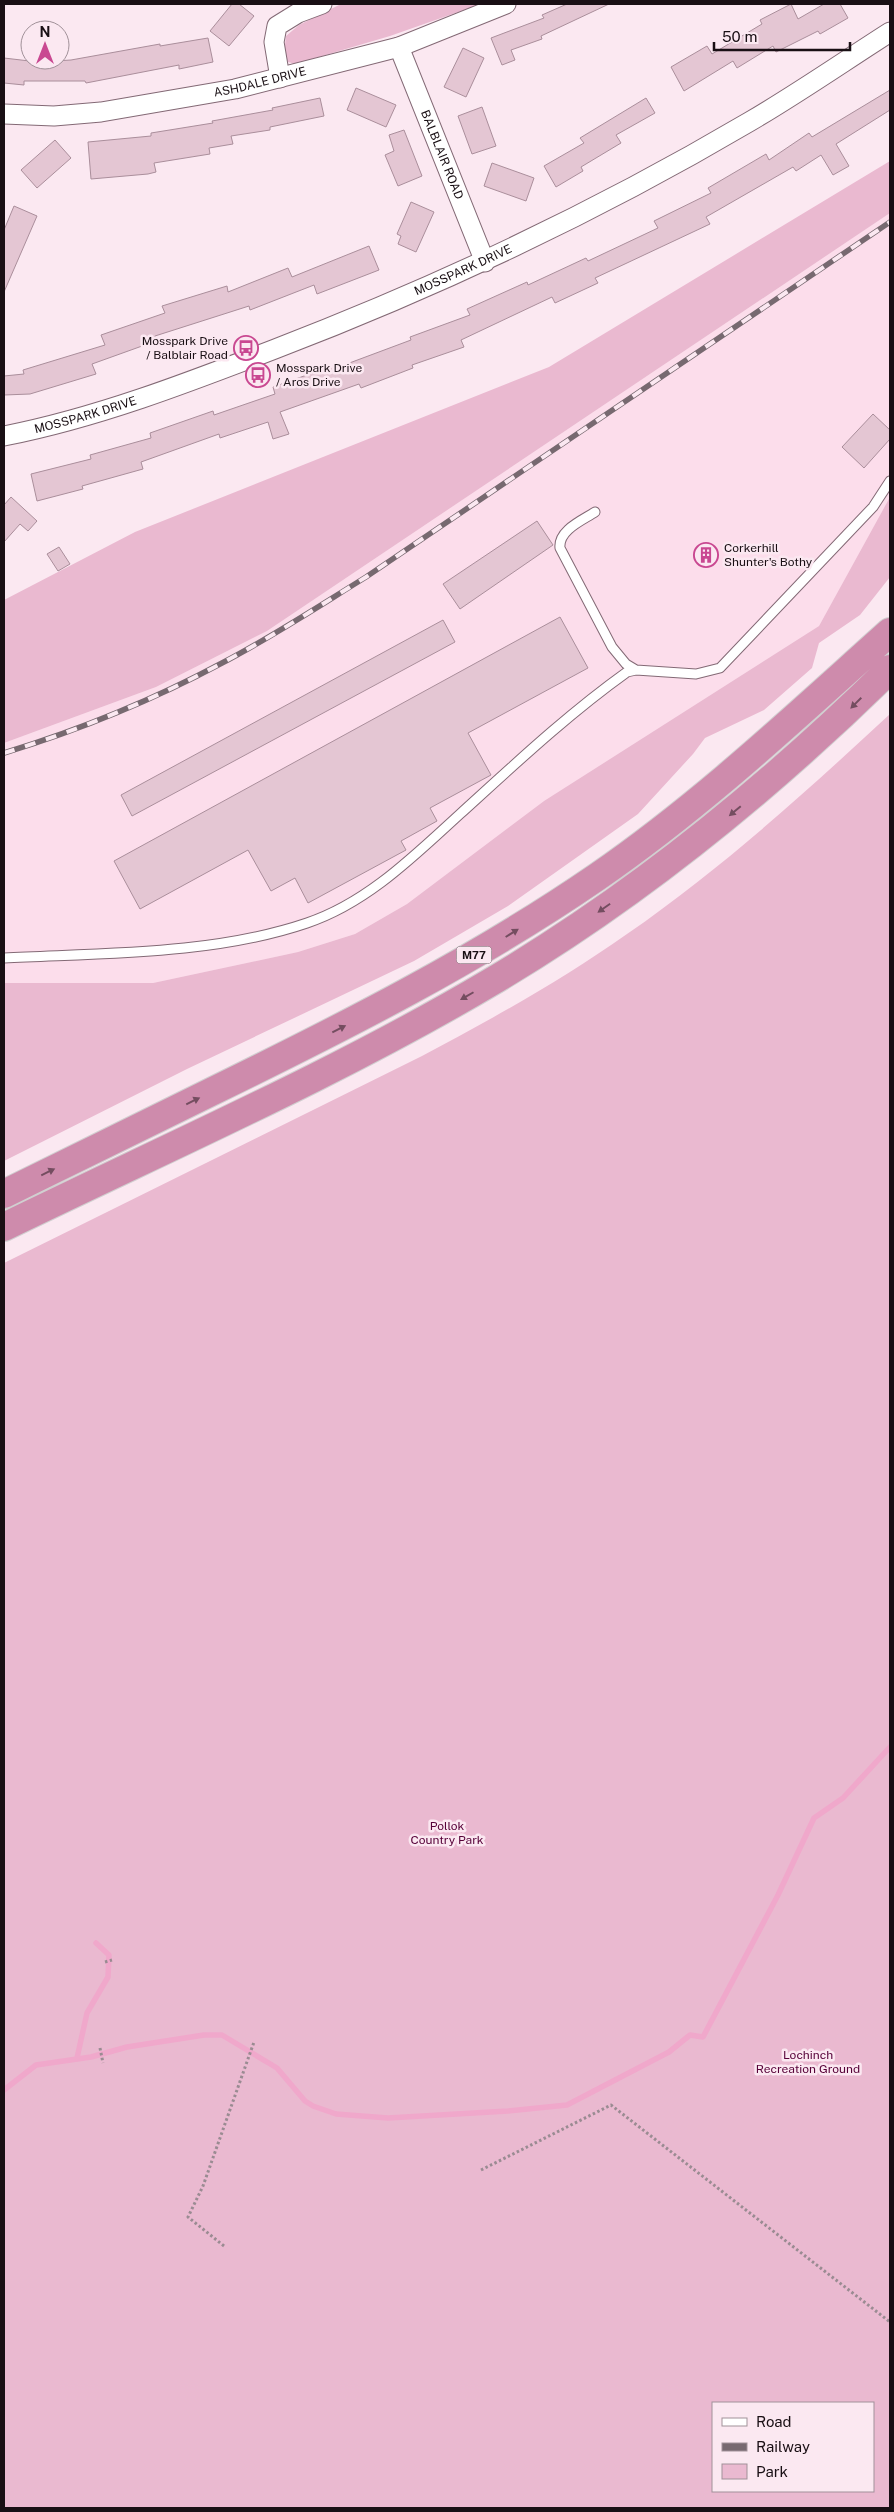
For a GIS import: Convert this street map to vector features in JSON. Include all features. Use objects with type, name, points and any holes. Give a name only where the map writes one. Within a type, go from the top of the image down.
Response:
[{"type":"highway","name":"M77","points":[[4,1194],[348,1025],[439,976],[518,929],[599,876],[690,808],[802,713],[890,632]]},
{"type":"highway","name":"M77","points":[[4,1227],[368,1050],[528,960],[648,879],[719,824],[787,766],[890,669]]},
{"type":"street","points":[[280,78],[274,42],[277,26],[298,13],[322,4]]},
{"type":"street","name":"ASHDALE DRIVE","points":[[4,114],[54,116],[101,112],[235,88],[399,47],[506,4]]},
{"type":"street","name":"MOSSPARK DRIVE","points":[[4,436],[50,427],[211,374],[348,321],[485,262],[637,186],[727,135],[890,32]]},
{"type":"street","name":"BALBLAIR ROAD","points":[[399,47],[485,262]]},
{"type":"lane","points":[[4,958],[170,950],[251,937],[319,918],[356,899],[394,873],[568,716],[627,672],[636,670],[696,674],[720,668],[873,508],[890,481]]},
{"type":"lane","points":[[595,512],[565,533],[560,539],[560,548],[612,648],[626,664],[636,670]]},
{"type":"path","points":[[105,1962],[112,1960]]},
{"type":"path","points":[[224,2246],[188,2217],[203,2186],[254,2042]]},
{"type":"path","points":[[100,2048],[103,2063]]},
{"type":"path","points":[[480,2170],[612,2104],[890,2322]]},
{"type":"shaded area","points":[[890,213],[890,497],[819,626],[544,801],[407,904],[355,934],[298,952],[153,983],[4,983],[4,743],[156,687],[267,631]]},
{"type":"green space","points":[[341,4],[481,4],[390,36],[295,64],[288,62],[284,54],[286,36],[299,25]]},
{"type":"green space","points":[[890,161],[890,213],[267,631],[156,687],[4,743],[4,600],[135,532],[549,367]]},
{"type":"green space","points":[[890,497],[890,577],[860,615],[819,643],[812,668],[764,710],[705,738],[693,754],[638,814],[508,906],[414,961],[187,1069],[4,1161],[4,983],[153,983],[298,952],[355,934],[407,904],[544,801],[819,626]]},
{"type":"green space","name":"Pollok Country Park","points":[[890,714],[890,2508],[4,2508],[4,1263],[422,1056],[552,983],[662,909],[795,801]]},
{"type":"building","points":[[232,4],[239,4],[254,16],[229,46],[210,31]]},
{"type":"building","points":[[567,4],[609,4],[541,36],[542,39],[511,50],[515,60],[502,65],[491,38],[544,18],[542,15]]},
{"type":"building","points":[[791,4],[798,19],[824,4],[840,4],[848,18],[820,34],[818,31],[776,52],[773,46],[737,68],[733,61],[684,91],[671,67],[707,46],[712,54],[762,24],[760,20]]},
{"type":"building","points":[[208,38],[213,62],[179,69],[179,65],[86,83],[85,81],[24,81],[24,85],[4,83],[4,58],[20,60],[20,70],[70,70],[70,60],[160,44],[160,46]]},
{"type":"building","points":[[463,48],[484,58],[466,97],[444,87]]},
{"type":"building","points":[[356,88],[396,105],[386,127],[347,110]]},
{"type":"building","points":[[890,90],[890,110],[836,144],[849,166],[833,175],[821,155],[796,171],[793,167],[706,217],[710,224],[595,278],[598,283],[555,303],[552,297],[461,340],[464,347],[412,365],[413,368],[361,388],[359,384],[280,412],[289,434],[273,439],[268,422],[220,438],[219,434],[141,462],[143,469],[82,486],[83,489],[37,501],[31,474],[91,459],[90,455],[151,438],[150,433],[213,411],[214,415],[275,394],[273,387],[335,365],[336,368],[411,340],[410,337],[470,315],[467,309],[527,282],[528,285],[586,258],[588,261],[658,228],[654,221],[711,193],[708,188],[766,154],[769,160],[809,133],[812,137]]},
{"type":"building","points":[[320,98],[324,116],[270,127],[270,130],[231,136],[233,144],[209,148],[210,154],[154,163],[156,172],[91,179],[88,142],[151,136],[151,133],[213,123],[212,121],[273,110],[272,108]]},
{"type":"building","points":[[646,98],[655,113],[616,135],[621,143],[581,167],[583,171],[556,187],[544,166],[584,143],[580,138]]},
{"type":"building","points":[[482,107],[496,146],[472,154],[458,116]]},
{"type":"building","points":[[404,130],[422,176],[398,186],[385,155],[394,151],[389,135]]},
{"type":"building","points":[[55,140],[71,158],[37,188],[21,170]]},
{"type":"building","points":[[492,163],[534,178],[526,201],[484,186]]},
{"type":"building","points":[[411,202],[434,212],[416,252],[398,244],[401,236],[397,234]]},
{"type":"building","points":[[14,206],[37,216],[4,292],[4,230]]},
{"type":"building","points":[[369,246],[379,270],[317,294],[314,285],[250,310],[249,306],[155,336],[156,341],[92,364],[96,374],[30,394],[4,395],[4,376],[24,374],[23,370],[105,345],[101,335],[165,313],[162,306],[227,286],[228,292],[288,268],[292,277]]},
{"type":"building","points":[[873,414],[890,430],[890,439],[864,468],[842,447]]},
{"type":"building","points":[[11,497],[37,521],[28,531],[20,524],[4,542],[4,505]]},
{"type":"building","points":[[537,521],[553,545],[460,609],[443,584]]},
{"type":"building","points":[[59,547],[70,564],[58,571],[47,554]]},
{"type":"building","points":[[560,617],[588,668],[468,733],[491,775],[430,808],[437,821],[401,841],[406,850],[308,903],[295,878],[271,891],[248,850],[140,909],[114,861]]},
{"type":"building","points":[[443,620],[455,642],[132,816],[121,795]]},
{"type":"waterway","points":[[4,2090],[36,2065],[91,2057],[127,2047],[204,2035],[222,2035],[277,2068],[305,2101],[313,2106],[336,2114],[388,2118],[508,2111],[567,2105],[669,2052],[690,2035],[703,2037],[778,1895],[814,1818],[843,1798],[890,1747]]},
{"type":"waterway","points":[[77,2058],[87,2013],[108,1977],[109,1955],[96,1943]]},
{"type":"railway","points":[[4,753],[88,724],[142,702],[196,677],[277,632],[366,577],[890,222]]},
{"type":"place","name":"Mosspark Drive / Balblair Road","points":[[246,348]]},
{"type":"place","name":"Mosspark Drive / Aros Drive","points":[[258,375]]},
{"type":"place","name":"Corkerhill Shunter's Bothy","points":[[706,555]]},
{"type":"park label","name":"Lochinch Recreation Ground","points":[[808,2062]]}]
